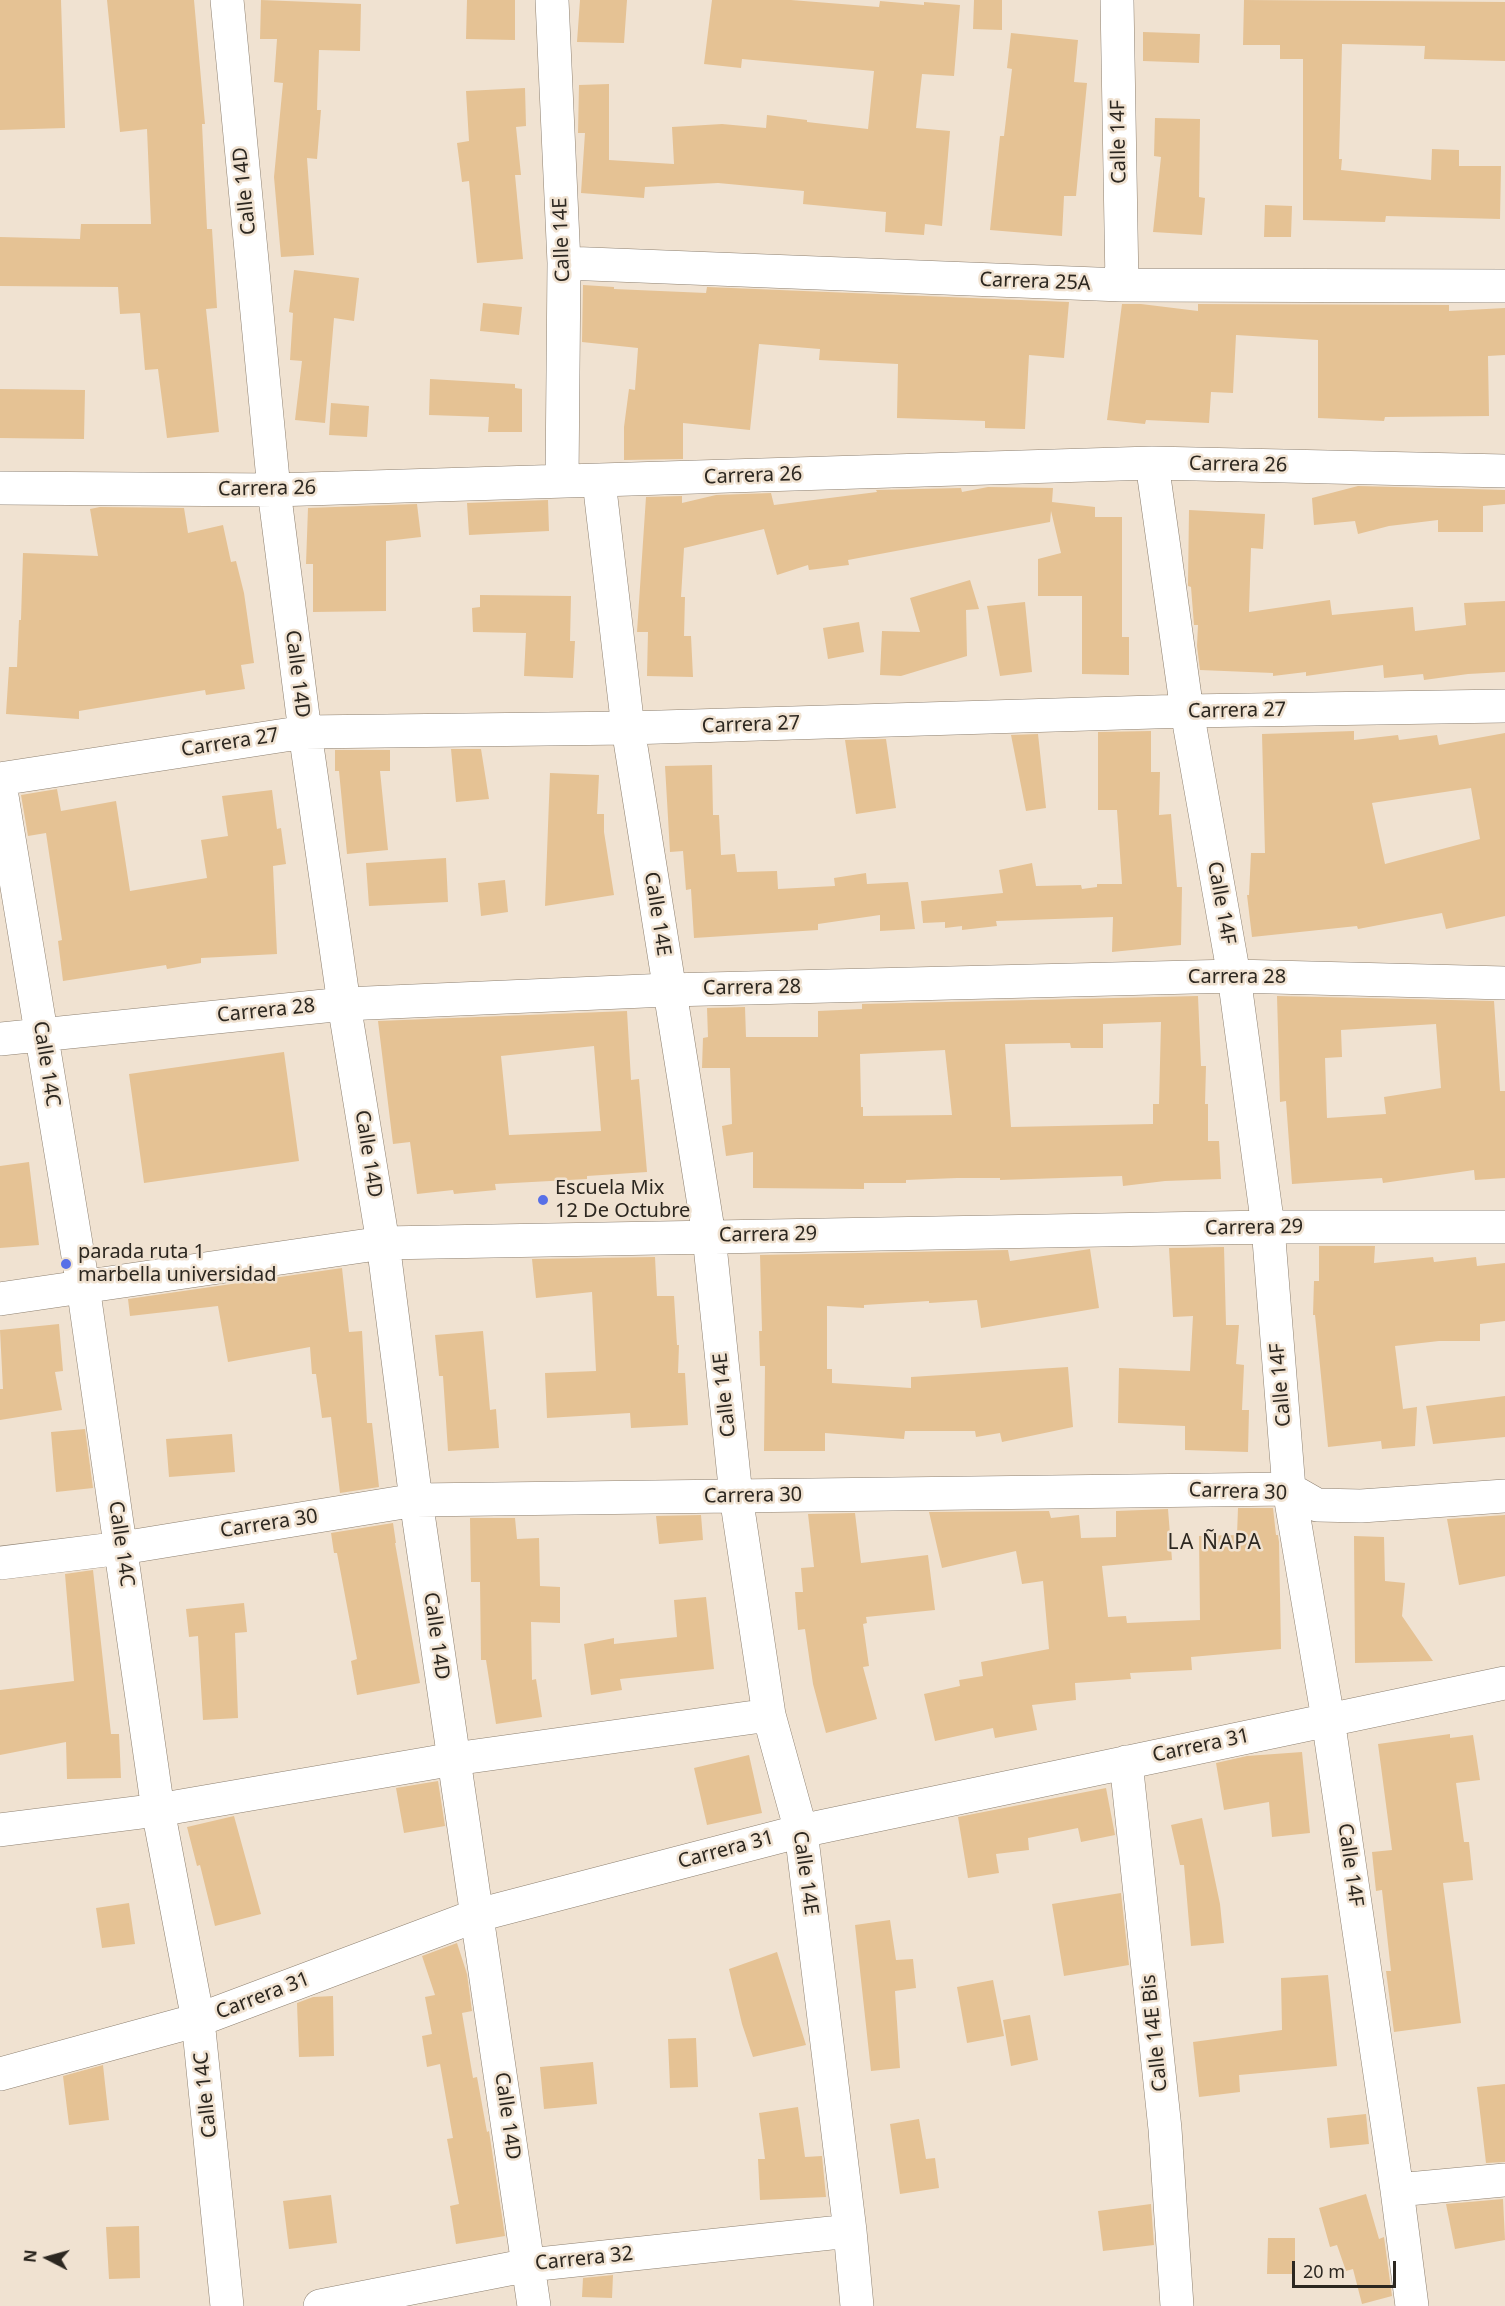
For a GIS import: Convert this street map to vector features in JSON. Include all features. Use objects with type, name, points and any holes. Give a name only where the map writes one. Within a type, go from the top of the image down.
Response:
[{"type":"street","name":"Calle 14D","points":[[227,0],[274,490],[305,732],[344,1004],[383,1243],[417,1500],[534,2306]]},
{"type":"street","name":"Calle 14E","points":[[552,0],[564,263],[562,481]]},
{"type":"street","name":"Calle 14F","points":[[1117,0],[1122,285]]},
{"type":"street","name":"Carrera 25A","points":[[564,263],[1122,285],[1505,286]]},
{"type":"street","name":"Carrera 26","points":[[0,488],[274,490],[1152,463],[1505,471]]},
{"type":"street","name":"Calle 14F","points":[[1152,463],[1187,711],[1234,976],[1268,1227],[1289,1489],[1328,1719],[1412,2306]]},
{"type":"street","name":"Calle 14E","points":[[599,481],[628,728],[709,1236],[736,1496],[769,1715],[801,1831],[850,2230],[857,2306]]},
{"type":"street","name":"Carrera 27","points":[[0,779],[305,732],[628,728],[1187,711],[1505,706]]},
{"type":"street","name":"Calle 14C","points":[[0,784],[83,1286],[158,1810],[198,2020],[227,2306]]},
{"type":"street","name":"Carrera 28","points":[[0,1039],[344,1004],[668,990],[1234,976],[1505,983]]},
{"type":"street","name":"Carrera 29","points":[[0,1299],[383,1243],[1268,1227],[1505,1227]]},
{"type":"street","name":"Carrera 30","points":[[0,1563],[122,1548],[417,1500],[1289,1489],[1317,1505],[1361,1506],[1505,1496]]},
{"type":"street","name":"Carrera 31","points":[[0,2074],[198,2020],[478,1915],[801,1831],[1505,1683]]},
{"type":"street","points":[[0,1830],[158,1810],[454,1759],[769,1715]]},
{"type":"street","name":"Calle 14E Bis","points":[[1126,1761],[1165,2129],[1177,2306]]},
{"type":"street","points":[[1397,2190],[1505,2180]]},
{"type":"street","name":"Carrera 32","points":[[320,2306],[529,2265],[850,2230]]},
{"type":"building","points":[[0,0],[61,0],[65,128],[0,130]]},
{"type":"building","points":[[107,0],[194,0],[205,124],[202,124],[207,229],[212,229],[217,308],[206,309],[219,432],[167,438],[158,369],[145,370],[140,313],[120,314],[118,287],[0,286],[0,237],[80,239],[81,224],[151,224],[147,129],[120,132]]},
{"type":"building","points":[[261,0],[361,4],[360,51],[319,50],[317,110],[321,110],[317,159],[307,158],[314,255],[281,257],[274,177],[283,83],[274,82],[277,39],[260,39]]},
{"type":"building","points":[[467,0],[515,0],[515,40],[466,39]]},
{"type":"building","points":[[580,0],[627,0],[624,43],[577,42]]},
{"type":"building","points":[[712,0],[791,0],[879,7],[880,1],[960,5],[954,76],[922,74],[916,128],[950,131],[942,226],[925,224],[924,235],[885,232],[886,212],[803,204],[804,191],[718,183],[645,187],[644,198],[581,193],[585,133],[578,133],[579,85],[609,84],[609,160],[674,164],[672,127],[722,124],[766,128],[767,115],[868,129],[874,71],[742,59],[741,68],[704,64]]},
{"type":"building","points":[[974,0],[1002,0],[1002,30],[973,29]]},
{"type":"building","points":[[1244,0],[1505,2],[1505,61],[1424,59],[1425,46],[1342,44],[1339,159],[1342,159],[1341,170],[1431,180],[1432,149],[1459,150],[1459,166],[1501,166],[1500,219],[1386,216],[1385,222],[1303,220],[1303,59],[1280,59],[1280,45],[1243,45]]},
{"type":"building","points":[[1143,32],[1200,34],[1199,63],[1143,61]]},
{"type":"building","points":[[1011,33],[1078,40],[1074,82],[1087,83],[1076,196],[1064,196],[1062,236],[990,230],[1000,136],[1004,136],[1012,69],[1007,68]]},
{"type":"building","points":[[525,88],[526,126],[516,127],[521,175],[515,175],[523,259],[477,263],[469,181],[462,182],[457,143],[469,141],[466,91]]},
{"type":"building","points":[[1155,118],[1200,119],[1199,197],[1205,198],[1202,235],[1153,232],[1161,157],[1154,156]]},
{"type":"building","points":[[1265,205],[1292,206],[1291,237],[1264,237]]},
{"type":"building","points":[[294,270],[359,278],[354,321],[334,318],[325,423],[295,420],[302,361],[290,360],[293,313],[289,312]]},
{"type":"building","points":[[583,285],[614,287],[614,289],[706,293],[707,287],[1069,302],[1064,358],[1029,355],[1025,429],[985,428],[985,421],[897,418],[898,364],[819,360],[820,349],[759,344],[750,430],[683,423],[683,459],[624,460],[624,427],[629,389],[635,390],[638,348],[582,342]]},
{"type":"building","points":[[483,303],[522,307],[519,335],[480,331]]},
{"type":"building","points":[[1122,304],[1198,311],[1198,304],[1449,305],[1449,311],[1505,308],[1505,355],[1488,356],[1489,416],[1385,417],[1384,421],[1318,418],[1318,340],[1236,335],[1233,393],[1211,392],[1209,423],[1146,420],[1145,424],[1107,420]]},
{"type":"building","points":[[430,379],[515,384],[515,388],[522,389],[522,432],[488,432],[489,417],[429,415]]},
{"type":"building","points":[[0,389],[85,390],[84,439],[0,438]]},
{"type":"building","points":[[331,403],[369,406],[367,437],[329,435]]},
{"type":"building","points":[[1358,486],[1505,490],[1505,504],[1483,506],[1483,532],[1438,532],[1438,520],[1389,526],[1358,534],[1355,521],[1314,525],[1312,498]]},
{"type":"building","points":[[988,487],[1053,488],[1052,502],[1095,507],[1095,517],[1122,517],[1122,637],[1129,637],[1129,675],[1082,674],[1082,596],[1038,596],[1038,559],[1061,553],[1051,511],[1050,522],[848,560],[849,565],[809,570],[808,565],[777,575],[764,529],[684,548],[681,597],[685,597],[684,636],[691,636],[693,677],[647,676],[648,632],[637,632],[646,497],[682,496],[682,503],[716,495],[771,493],[774,505],[877,492],[876,490],[961,488],[962,492]]},
{"type":"building","points":[[548,500],[549,531],[469,535],[467,503]]},
{"type":"building","points":[[417,504],[421,537],[386,541],[386,611],[313,612],[313,564],[306,564],[308,508]]},
{"type":"building","points":[[100,507],[184,508],[188,533],[223,525],[231,562],[236,561],[244,593],[254,663],[241,665],[245,689],[206,695],[205,690],[79,711],[79,719],[6,714],[9,667],[17,667],[23,553],[98,556],[90,509]]},
{"type":"building","points":[[1189,510],[1265,514],[1263,549],[1251,548],[1249,612],[1330,600],[1332,615],[1413,607],[1415,631],[1466,625],[1464,603],[1505,601],[1505,672],[1424,680],[1423,674],[1384,678],[1383,665],[1306,676],[1306,672],[1273,676],[1273,673],[1200,670],[1197,646],[1198,625],[1194,625],[1191,587],[1188,586]]},
{"type":"building","points":[[970,580],[979,609],[966,610],[967,656],[901,676],[880,675],[882,631],[920,632],[910,598]]},
{"type":"building","points":[[480,595],[571,596],[570,641],[575,641],[573,678],[524,676],[526,633],[473,632],[472,608],[480,607]]},
{"type":"building","points":[[1025,602],[1032,672],[1000,676],[987,606]]},
{"type":"building","points":[[859,622],[864,652],[828,659],[823,628]]},
{"type":"building","points":[[1151,731],[1151,772],[1160,772],[1159,815],[1171,814],[1177,887],[1182,887],[1181,945],[1112,952],[1113,917],[996,921],[997,926],[962,930],[962,926],[945,928],[945,922],[923,923],[921,901],[1003,893],[999,870],[1032,863],[1036,886],[1081,885],[1082,889],[1097,887],[1097,884],[1122,884],[1117,810],[1098,810],[1098,732]]},
{"type":"building","points":[[1354,731],[1354,740],[1398,735],[1399,740],[1437,735],[1439,745],[1505,733],[1505,916],[1446,929],[1442,913],[1358,929],[1357,926],[1252,937],[1247,895],[1249,895],[1251,853],[1265,853],[1262,734]],"holes":[[[1471,788],[1480,839],[1385,864],[1372,803]]]},
{"type":"building","points":[[1038,734],[1046,808],[1026,811],[1011,735]]},
{"type":"building","points":[[886,739],[896,808],[856,814],[845,740]]},
{"type":"building","points":[[451,749],[481,749],[489,799],[456,802]]},
{"type":"building","points":[[335,750],[390,750],[390,771],[380,771],[388,850],[347,854],[339,771],[335,771]]},
{"type":"building","points":[[712,765],[713,815],[719,815],[721,855],[735,854],[737,872],[777,871],[778,889],[835,886],[834,878],[866,873],[867,884],[908,882],[915,929],[880,931],[880,915],[818,924],[818,930],[694,938],[691,889],[686,890],[683,851],[670,852],[665,766]]},
{"type":"building","points":[[550,773],[599,775],[597,814],[604,814],[604,832],[614,895],[545,906]]},
{"type":"building","points":[[57,789],[61,811],[116,801],[130,891],[207,878],[201,840],[228,836],[222,796],[272,790],[277,829],[281,828],[286,864],[273,866],[277,954],[201,958],[201,963],[167,969],[166,965],[63,981],[58,941],[62,940],[46,833],[28,836],[21,795]]},
{"type":"building","points":[[446,858],[448,902],[369,906],[366,863]]},
{"type":"building","points":[[505,880],[508,912],[481,916],[478,883]]},
{"type":"building","points":[[1198,996],[1201,1066],[1206,1066],[1205,1104],[1208,1104],[1208,1141],[1219,1141],[1221,1179],[1165,1181],[1123,1186],[1122,1176],[1000,1180],[1000,1178],[957,1178],[906,1180],[906,1183],[864,1183],[864,1189],[753,1188],[753,1152],[726,1156],[722,1126],[732,1124],[730,1068],[702,1068],[703,1038],[708,1037],[707,1008],[745,1007],[746,1037],[818,1037],[818,1011],[862,1009],[862,1004]],"holes":[[[1161,1022],[1159,1104],[1153,1104],[1153,1124],[1011,1127],[1005,1044],[1070,1043],[1071,1048],[1103,1048],[1103,1024]],[[945,1050],[952,1115],[863,1116],[860,1054]]]},
{"type":"building","points":[[1277,996],[1494,1001],[1500,1091],[1505,1091],[1505,1178],[1475,1180],[1474,1170],[1383,1183],[1382,1178],[1292,1184],[1286,1101],[1280,1102]],"holes":[[[1436,1024],[1441,1088],[1384,1097],[1386,1114],[1327,1118],[1325,1058],[1342,1057],[1341,1030]]]},
{"type":"building","points":[[627,1011],[631,1080],[639,1079],[647,1172],[587,1176],[587,1179],[495,1184],[496,1190],[454,1194],[453,1190],[417,1194],[410,1142],[393,1144],[378,1021]],"holes":[[[594,1046],[601,1131],[509,1135],[501,1056]]]},
{"type":"building","points":[[284,1052],[299,1161],[144,1183],[129,1074]]},
{"type":"building","points":[[29,1162],[39,1245],[0,1248],[0,1166]]},
{"type":"building","points":[[1319,1246],[1375,1246],[1374,1263],[1433,1257],[1434,1262],[1476,1257],[1477,1266],[1505,1263],[1505,1321],[1480,1324],[1480,1341],[1439,1341],[1395,1346],[1403,1409],[1417,1407],[1415,1446],[1382,1449],[1381,1441],[1328,1447],[1315,1315],[1313,1315],[1314,1281],[1319,1281]]},
{"type":"building","points":[[1224,1247],[1226,1325],[1239,1325],[1236,1364],[1244,1365],[1242,1410],[1249,1410],[1248,1452],[1185,1450],[1185,1426],[1118,1423],[1119,1368],[1190,1371],[1193,1316],[1173,1317],[1169,1248]]},
{"type":"building","points":[[1090,1249],[1099,1308],[981,1328],[977,1300],[864,1305],[864,1308],[827,1306],[827,1369],[832,1369],[832,1383],[911,1388],[911,1377],[1068,1367],[1073,1427],[1002,1442],[1000,1433],[976,1437],[975,1431],[905,1431],[904,1439],[825,1433],[825,1451],[764,1451],[765,1366],[760,1366],[759,1331],[762,1331],[760,1255],[1008,1250],[1010,1261]]},
{"type":"building","points":[[655,1257],[657,1296],[674,1296],[677,1345],[679,1345],[678,1373],[685,1373],[688,1425],[631,1428],[630,1413],[547,1418],[545,1373],[596,1371],[592,1292],[536,1298],[532,1259]]},
{"type":"building","points":[[342,1268],[349,1332],[362,1331],[367,1423],[372,1423],[379,1487],[340,1493],[331,1417],[322,1418],[316,1374],[312,1374],[310,1347],[228,1362],[218,1306],[130,1316],[128,1299]]},
{"type":"building","points":[[59,1324],[63,1371],[55,1372],[62,1410],[0,1420],[0,1389],[3,1389],[0,1330]]},
{"type":"building","points":[[483,1331],[490,1410],[496,1409],[499,1448],[448,1451],[443,1376],[439,1376],[435,1335]]},
{"type":"building","points":[[1505,1396],[1505,1437],[1433,1444],[1426,1406]]},
{"type":"building","points":[[85,1429],[93,1488],[56,1492],[51,1432]]},
{"type":"building","points":[[232,1434],[235,1472],[169,1477],[166,1439]]},
{"type":"building","points":[[1238,1508],[1273,1508],[1279,1542],[1281,1649],[1191,1657],[1192,1670],[1130,1673],[1131,1679],[1075,1683],[1076,1700],[1032,1705],[1037,1730],[995,1738],[993,1728],[935,1741],[924,1694],[960,1686],[959,1680],[983,1676],[981,1662],[1049,1649],[1043,1581],[1022,1584],[1016,1551],[942,1568],[929,1512],[1049,1511],[1051,1518],[1079,1515],[1081,1538],[1116,1537],[1116,1511],[1168,1509],[1172,1560],[1102,1566],[1108,1617],[1126,1616],[1127,1623],[1200,1620],[1199,1536],[1237,1535]]},
{"type":"building","points":[[855,1513],[861,1563],[928,1555],[935,1610],[866,1617],[867,1623],[863,1624],[869,1666],[863,1667],[877,1719],[826,1733],[813,1684],[805,1629],[798,1630],[795,1592],[803,1592],[801,1568],[814,1567],[808,1514]]},
{"type":"building","points":[[701,1515],[703,1540],[659,1544],[656,1516]]},
{"type":"building","points":[[1505,1515],[1505,1576],[1459,1585],[1447,1519]]},
{"type":"building","points":[[470,1518],[515,1518],[517,1539],[539,1538],[540,1586],[560,1587],[560,1623],[531,1622],[532,1680],[536,1679],[542,1717],[496,1724],[486,1660],[481,1660],[480,1582],[471,1582]]},
{"type":"building","points":[[393,1523],[420,1683],[357,1695],[351,1661],[357,1659],[337,1553],[334,1553],[331,1533]]},
{"type":"building","points":[[1354,1536],[1384,1537],[1385,1581],[1405,1583],[1402,1616],[1433,1661],[1355,1663]]},
{"type":"building","points":[[93,1570],[111,1734],[119,1734],[121,1778],[67,1779],[66,1742],[0,1755],[0,1690],[74,1681],[65,1574]]},
{"type":"building","points":[[706,1597],[714,1669],[620,1679],[622,1690],[591,1695],[584,1644],[614,1638],[614,1644],[677,1637],[674,1600]]},
{"type":"building","points":[[244,1603],[247,1632],[235,1633],[238,1718],[203,1720],[198,1636],[189,1637],[186,1609]]},
{"type":"building","points":[[1450,1734],[1450,1738],[1473,1735],[1480,1780],[1456,1783],[1464,1842],[1469,1842],[1473,1880],[1443,1883],[1461,2023],[1394,2032],[1386,1971],[1391,1971],[1382,1890],[1376,1891],[1372,1852],[1392,1850],[1378,1744]]},
{"type":"building","points":[[1302,1752],[1310,1833],[1272,1837],[1269,1802],[1224,1810],[1216,1763],[1247,1756]]},
{"type":"building","points":[[749,1755],[762,1813],[707,1825],[694,1768]]},
{"type":"building","points":[[438,1781],[445,1826],[404,1833],[396,1788]]},
{"type":"building","points":[[1106,1788],[1115,1835],[1081,1842],[1078,1828],[1028,1838],[1029,1850],[996,1854],[999,1873],[968,1878],[958,1817]]},
{"type":"building","points":[[234,1816],[261,1914],[215,1926],[200,1865],[197,1866],[187,1827]]},
{"type":"building","points":[[1202,1818],[1220,1904],[1224,1943],[1191,1946],[1184,1865],[1180,1865],[1171,1825]]},
{"type":"building","points":[[1121,1893],[1129,1965],[1064,1976],[1052,1904]]},
{"type":"building","points":[[129,1903],[135,1944],[102,1948],[96,1908]]},
{"type":"building","points":[[890,1920],[896,1960],[913,1959],[916,1988],[895,1991],[900,2068],[871,2071],[855,1925]]},
{"type":"building","points":[[457,1943],[467,1974],[472,2011],[462,2013],[473,2078],[477,2077],[487,2132],[489,2131],[505,2236],[456,2244],[450,2206],[459,2204],[447,2139],[453,2138],[440,2064],[427,2067],[422,2036],[432,2034],[425,1997],[435,1995],[422,1956]]},
{"type":"building","points":[[777,1952],[806,2045],[753,2057],[742,2024],[729,1969]]},
{"type":"building","points":[[1328,1975],[1337,2066],[1239,2075],[1240,2092],[1199,2097],[1193,2042],[1282,2030],[1281,1978]]},
{"type":"building","points":[[993,1980],[1004,2036],[967,2043],[957,1987]]},
{"type":"building","points":[[333,1996],[334,2056],[299,2057],[297,2003],[313,1997]]},
{"type":"building","points":[[1030,2015],[1038,2060],[1011,2066],[1003,2020]]},
{"type":"building","points":[[696,2038],[698,2087],[670,2088],[668,2039]]},
{"type":"building","points":[[593,2062],[597,2104],[544,2109],[540,2067]]},
{"type":"building","points":[[103,2065],[109,2120],[69,2125],[63,2076]]},
{"type":"building","points":[[1505,2084],[1505,2162],[1486,2163],[1477,2087]]},
{"type":"building","points":[[798,2107],[805,2157],[822,2156],[826,2197],[760,2200],[758,2159],[765,2159],[759,2113]]},
{"type":"building","points":[[1366,2114],[1369,2144],[1330,2148],[1327,2118]]},
{"type":"building","points":[[919,2119],[926,2159],[935,2158],[939,2188],[900,2194],[890,2124]]},
{"type":"building","points":[[1366,2194],[1379,2239],[1384,2237],[1392,2296],[1362,2304],[1353,2269],[1346,2271],[1337,2245],[1330,2247],[1319,2208]]},
{"type":"building","points":[[331,2195],[337,2243],[289,2249],[283,2201]]},
{"type":"building","points":[[1503,2199],[1505,2240],[1455,2249],[1446,2204]]},
{"type":"building","points":[[1151,2204],[1154,2245],[1103,2251],[1098,2211]]},
{"type":"building","points":[[139,2226],[140,2278],[109,2279],[106,2227]]},
{"type":"building","points":[[1268,2238],[1295,2238],[1295,2274],[1267,2274]]},
{"type":"building","points":[[613,2275],[612,2298],[582,2297],[583,2278]]},
{"type":"place","name":"Escuela Mix 12 De Octubre","points":[[543,1200]]},
{"type":"place","name":"parada ruta 1 marbella universidad","points":[[66,1264]]},
{"type":"district","name":"LA ÑAPA","points":[[1215,1543]]}]
